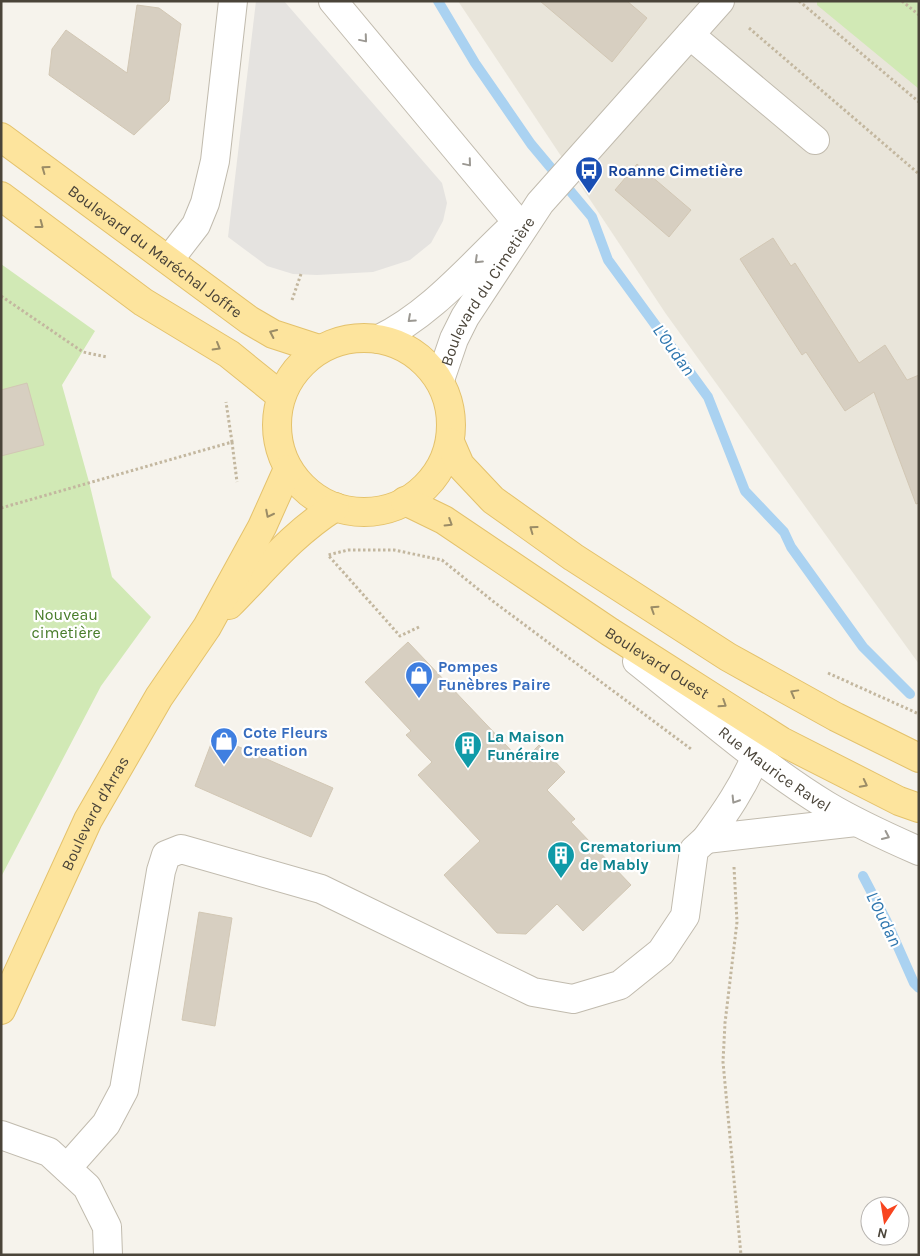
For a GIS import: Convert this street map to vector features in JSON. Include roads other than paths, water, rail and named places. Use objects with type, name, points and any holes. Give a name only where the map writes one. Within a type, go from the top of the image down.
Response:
[{"type":"main road","name":"Boulevard du Maréchal Joffre","points":[[1,137],[249,320],[273,334],[319,350]]},
{"type":"main road","points":[[1,196],[143,302],[229,354],[281,396]]},
{"type":"main road","points":[[355,338],[379,339],[404,347],[423,360],[440,380],[452,408],[450,442],[442,464],[431,480],[405,501],[390,508],[370,512],[356,512],[335,507],[313,495],[288,469],[279,446],[276,425],[281,396],[288,381],[304,361],[319,350],[332,343],[355,338]]},
{"type":"main road","points":[[450,442],[460,465],[493,500],[573,557],[728,657],[836,717],[919,758]]},
{"type":"main road","name":"Boulevard d'Arras","points":[[1,1010],[88,820],[158,697],[207,627],[262,527],[288,469]]},
{"type":"main road","name":"Boulevard Ouest","points":[[405,501],[444,520],[781,741],[899,801],[919,808]]},
{"type":"main road","name":"Boulevard d'Arras","points":[[207,627],[250,584],[285,545],[307,526],[335,507]]},
{"type":"street","points":[[169,260],[196,225],[205,203],[214,161],[233,1]]},
{"type":"street","points":[[333,1],[517,222]]},
{"type":"street","name":"Boulevard du Cimetière","points":[[440,380],[454,339],[465,317],[540,203],[720,1]]},
{"type":"street","points":[[690,35],[815,140]]},
{"type":"street","name":"Boulevard du Cimetière","points":[[379,339],[401,328],[440,295],[517,222],[540,203]]},
{"type":"street","name":"Rue Maurice Ravel","points":[[550,591],[756,756],[824,804],[856,822],[919,851]]},
{"type":"street","points":[[718,838],[731,806],[744,785],[756,756]]},
{"type":"street","points":[[66,1168],[106,1124],[124,1090],[161,871],[166,855],[180,849],[321,889],[533,992],[573,999],[620,985],[661,952],[684,916],[694,850],[718,838],[856,822]]},
{"type":"street","points":[[1,1135],[49,1152],[87,1188],[108,1227],[108,1255]]},
{"type":"waterway","name":"L'Oudan","points":[[438,1],[475,63],[531,144],[592,217],[608,260],[708,397],[745,491],[784,532],[791,547],[863,647],[910,694]]},
{"type":"waterway","name":"L'Oudan","points":[[863,876],[886,920],[914,983],[919,988]]},
{"type":"place","name":"Roanne Cimetière","points":[[589,194]]},
{"type":"place","name":"Pompes Funèbres Paire","points":[[419,699]]},
{"type":"place","name":"Cote Fleurs Creation","points":[[224,765]]},
{"type":"place","name":"La Maison Funéraire","points":[[468,769]]},
{"type":"place","name":"Crematorium de Mably","points":[[561,879]]},
{"type":"park label","name":"Nouveau cimetière","points":[[66,623]]}]
